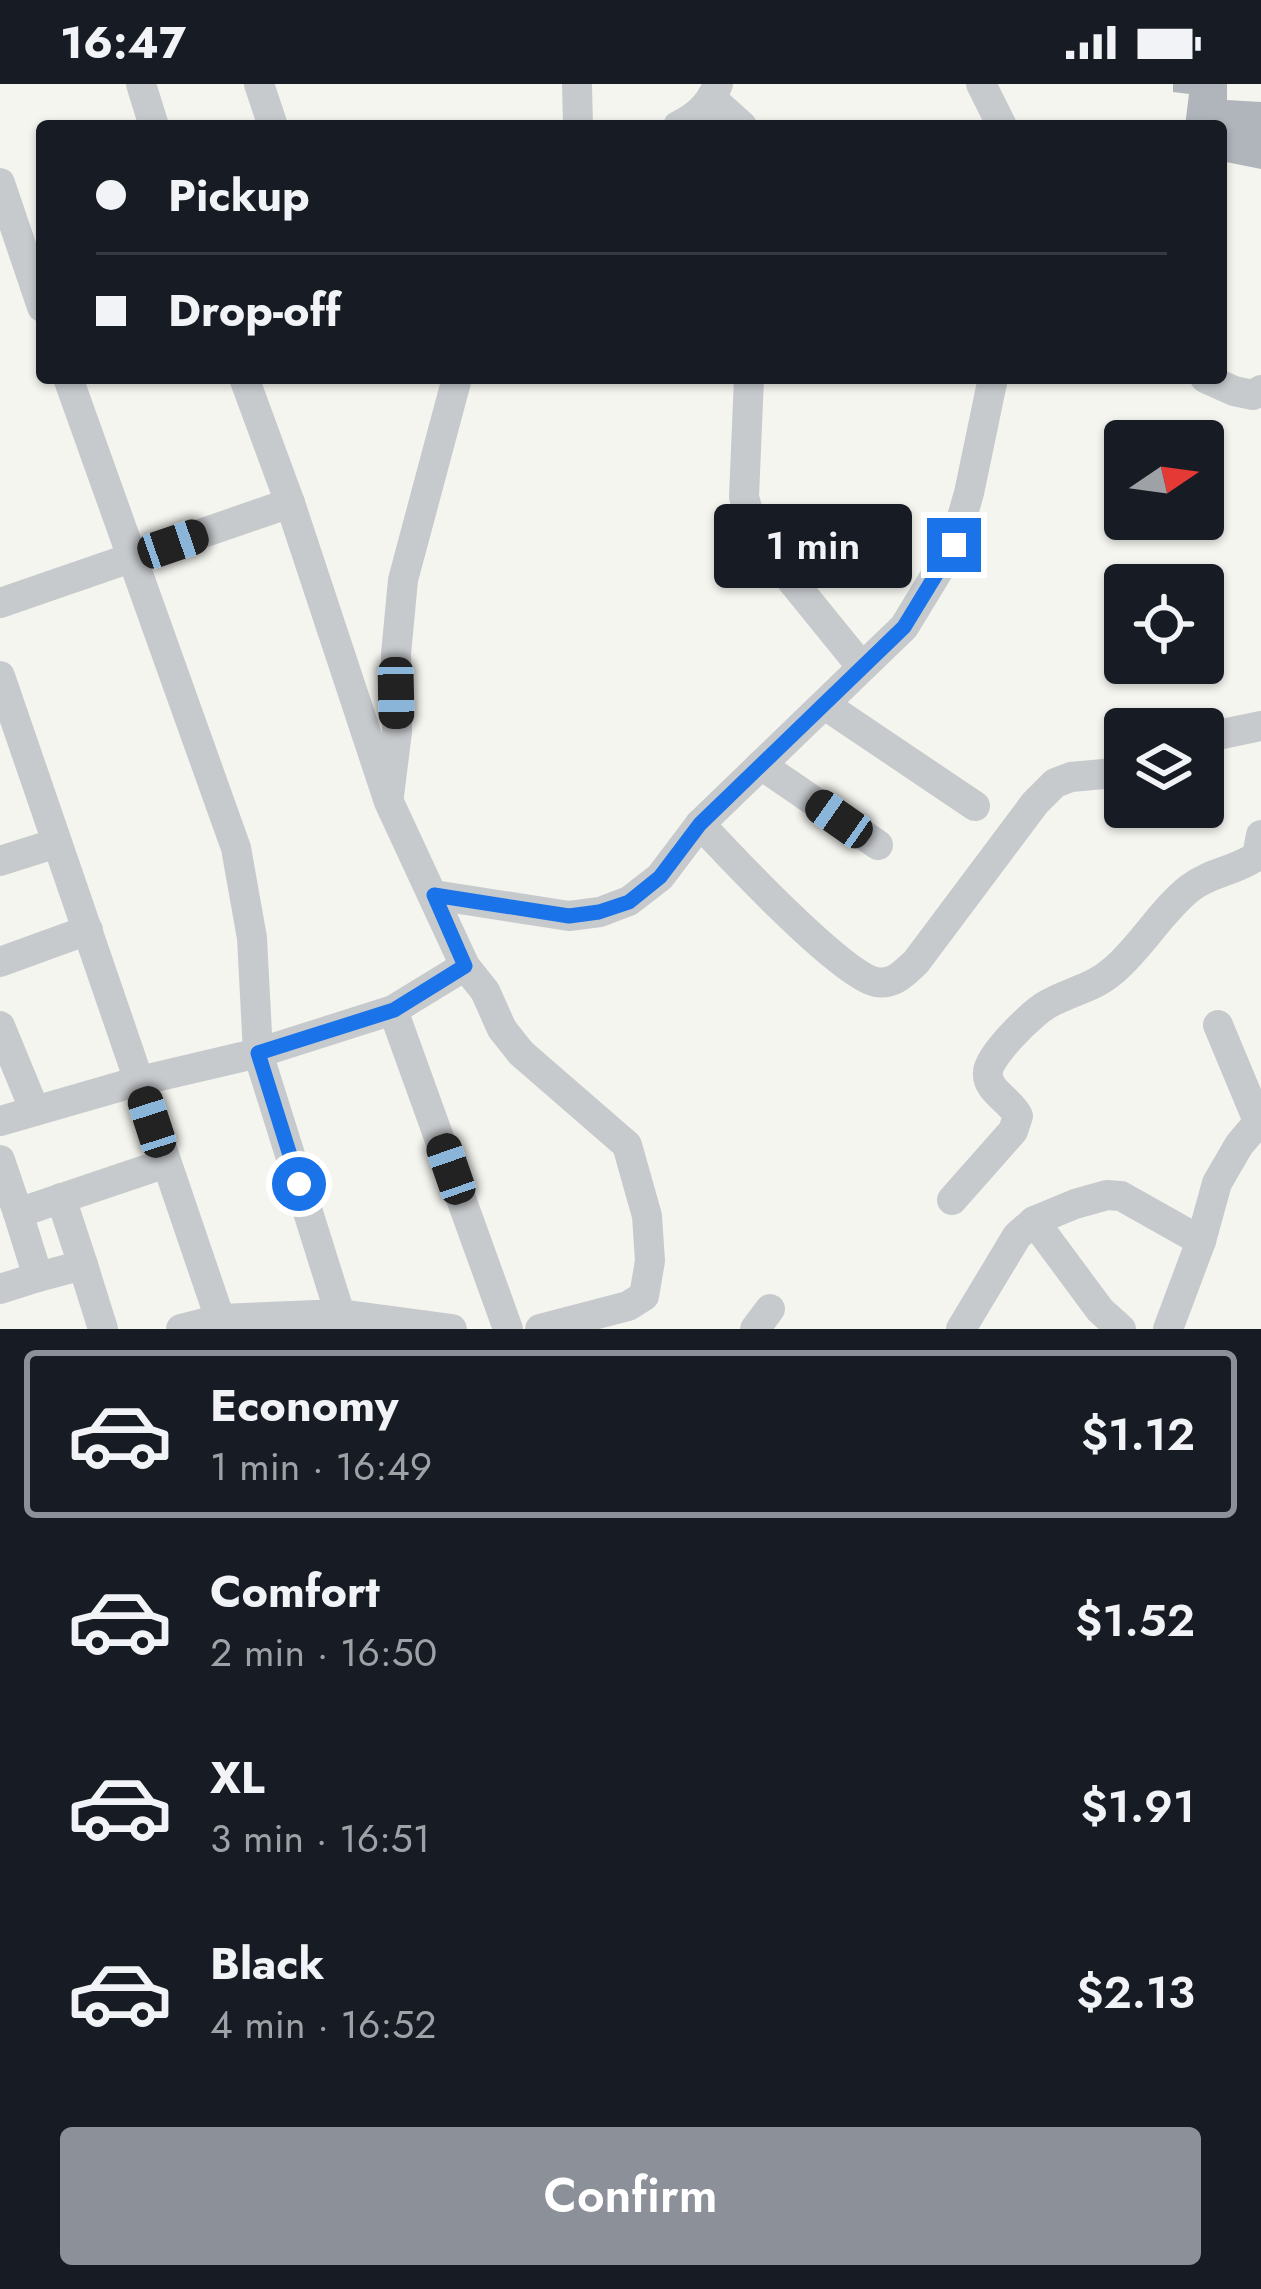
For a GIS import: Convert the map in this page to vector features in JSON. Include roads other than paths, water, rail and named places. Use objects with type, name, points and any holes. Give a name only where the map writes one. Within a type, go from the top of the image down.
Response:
[{"type":"street","points":[[141,84],[152,120]]},
{"type":"street","points":[[259,84],[271,120]]},
{"type":"street","points":[[577,84],[578,120]]},
{"type":"street","points":[[981,84],[999,120]]},
{"type":"street","points":[[689,120],[715,92],[737,120]]},
{"type":"street","points":[[0,184],[36,293]]},
{"type":"street","points":[[70,384],[236,848],[252,938],[258,1053],[340,1315]]},
{"type":"street","points":[[246,384],[388,802],[465,966],[521,1053],[627,1145],[647,1216],[650,1261],[644,1296],[628,1306],[540,1329]]},
{"type":"street","points":[[388,802],[397,732],[395,654],[403,580],[455,384]]},
{"type":"street","points":[[748,384],[744,497],[752,525],[861,666]]},
{"type":"street","points":[[434,895],[569,916],[629,902],[660,877],[700,824],[904,627],[954,545],[991,384]]},
{"type":"street","points":[[1218,384],[1253,395],[1261,390]]},
{"type":"street","points":[[0,603],[290,503]]},
{"type":"street","points":[[0,676],[220,1319]]},
{"type":"street","points":[[825,704],[975,806]]},
{"type":"street","points":[[1224,734],[1261,726]]},
{"type":"street","points":[[761,765],[878,845]]},
{"type":"street","points":[[700,824],[824,945],[863,978],[880,984],[897,980],[916,962],[1054,783],[1104,774]]},
{"type":"street","points":[[952,1200],[1013,1131],[1018,1116],[989,1084],[992,1057],[1041,1007],[1086,990],[1112,972],[1190,889],[1212,874],[1257,856],[1261,835]]},
{"type":"street","points":[[0,861],[57,844]]},
{"type":"street","points":[[0,962],[88,930]]},
{"type":"street","points":[[0,1121],[258,1053],[394,1010],[465,966]]},
{"type":"street","points":[[394,1010],[508,1329]]},
{"type":"street","points":[[1168,1329],[1217,1183],[1259,1120],[1217,1025]]},
{"type":"street","points":[[0,1026],[35,1111]]},
{"type":"street","points":[[0,1160],[38,1277]]},
{"type":"street","points":[[18,1213],[166,1163]]},
{"type":"street","points":[[962,1329],[1017,1236],[1034,1221],[1075,1204],[1121,1196],[1201,1241]]},
{"type":"street","points":[[61,1198],[104,1329]]},
{"type":"street","points":[[1034,1221],[1100,1310],[1121,1329]]},
{"type":"street","points":[[0,1289],[83,1265]]},
{"type":"street","points":[[181,1329],[220,1319],[340,1315],[452,1329]]}]
